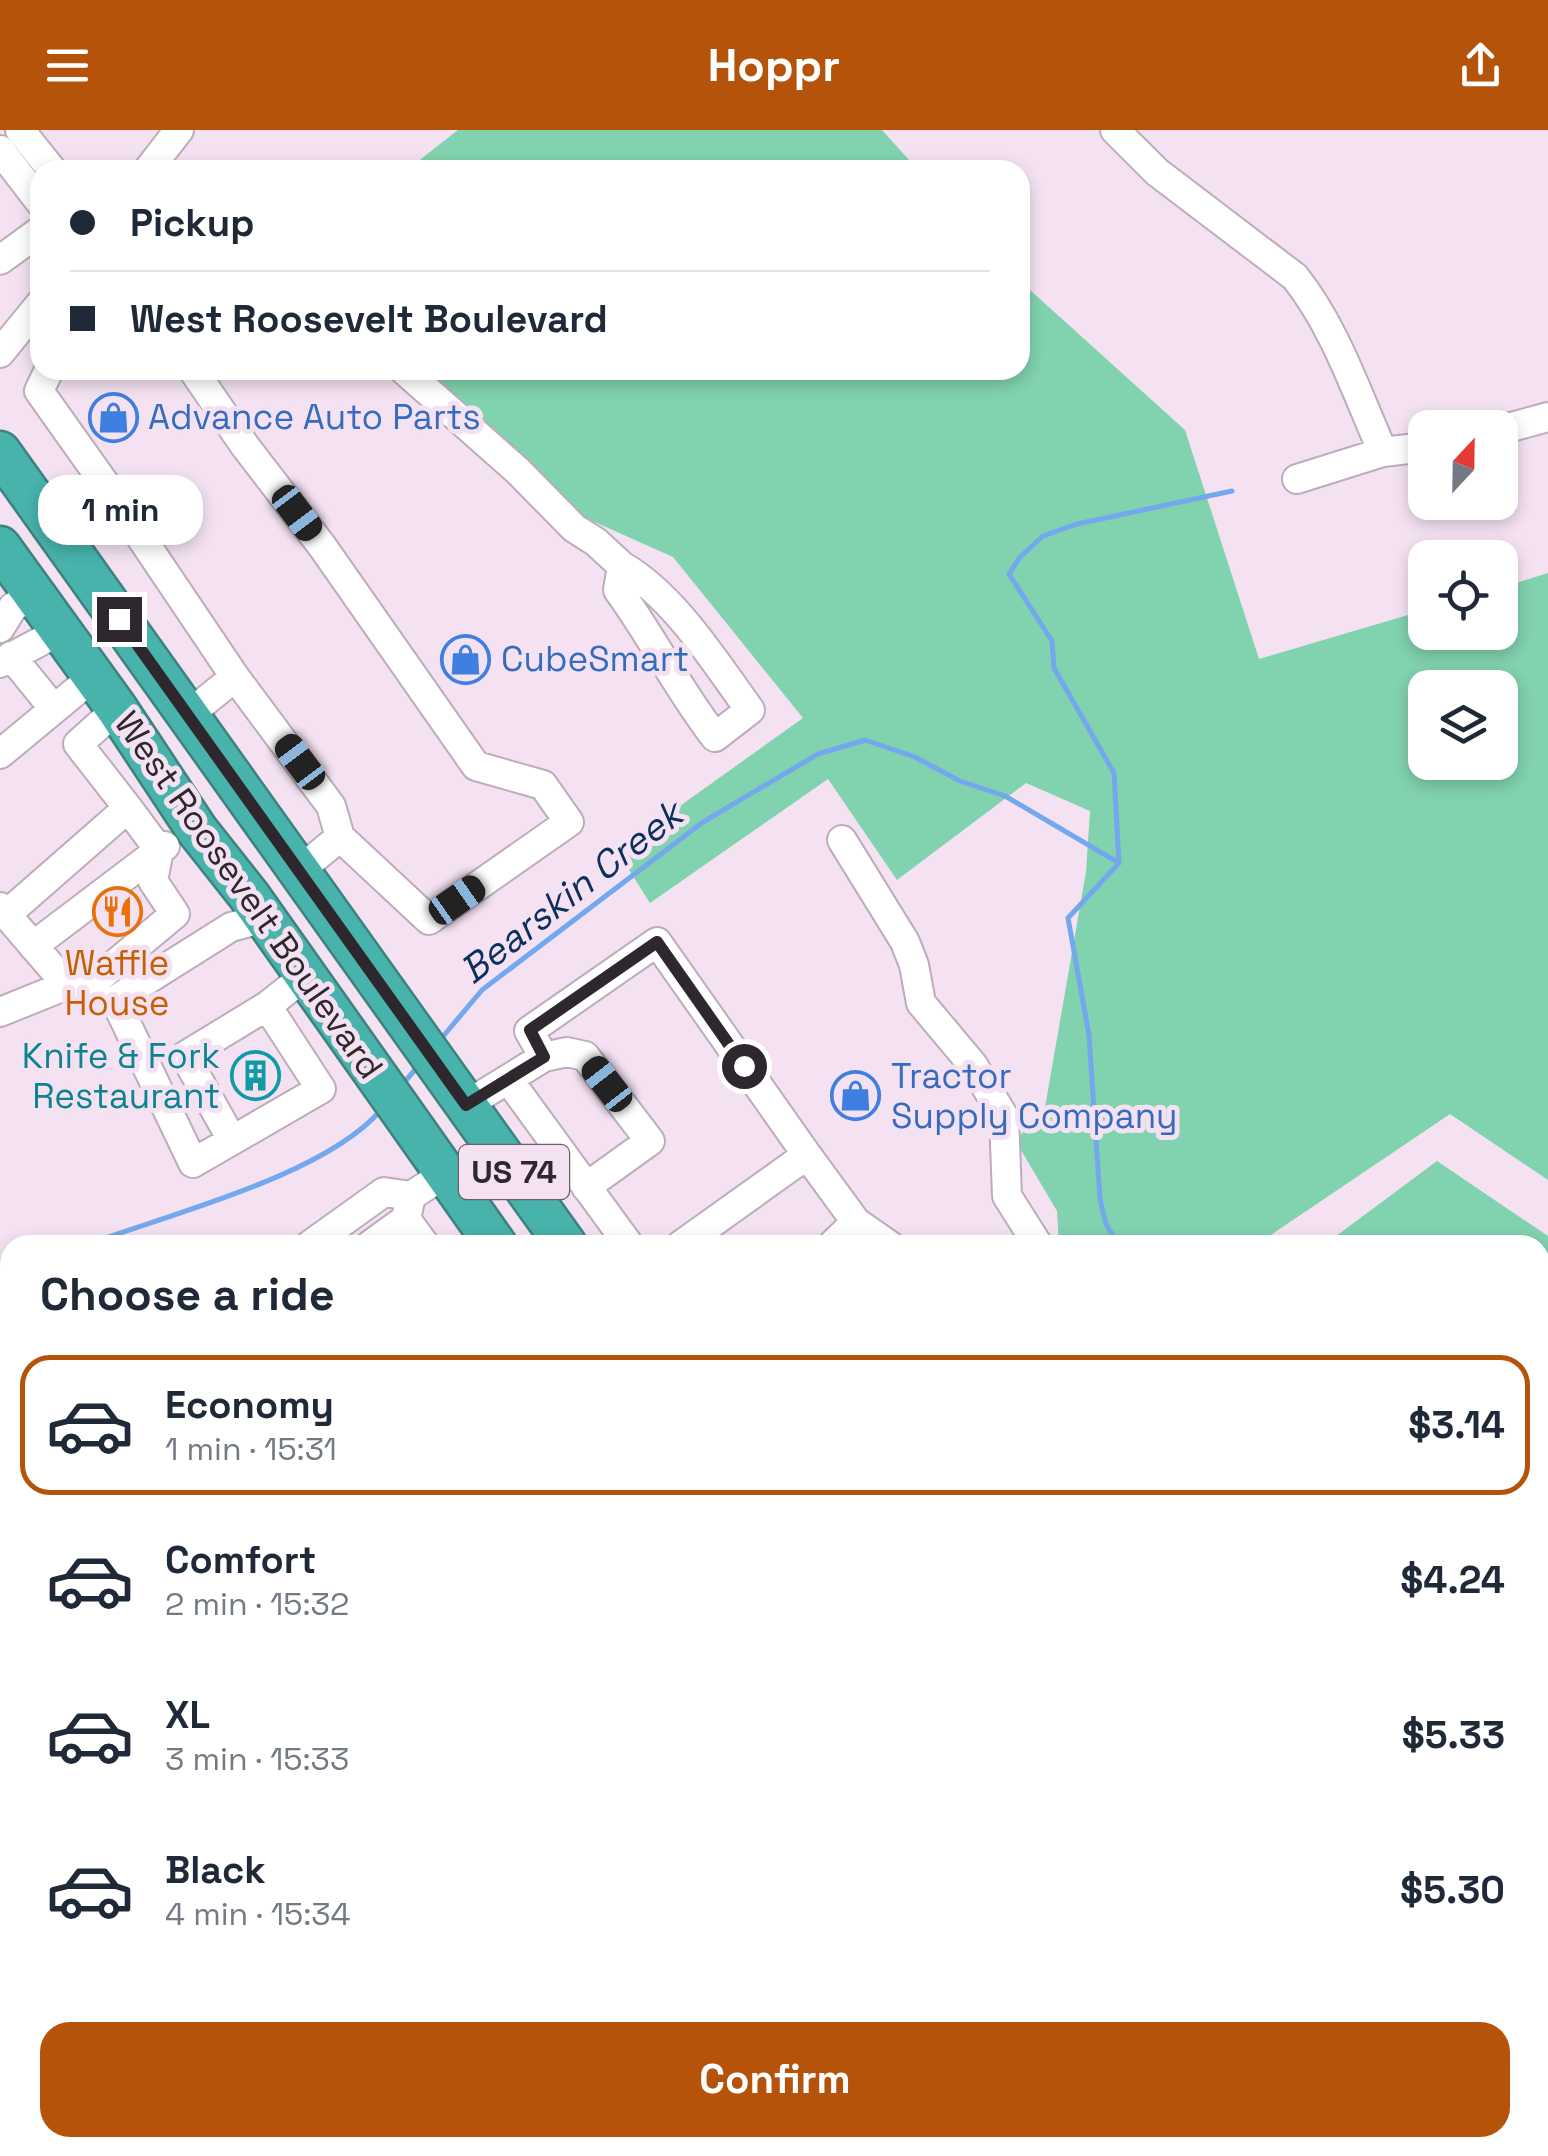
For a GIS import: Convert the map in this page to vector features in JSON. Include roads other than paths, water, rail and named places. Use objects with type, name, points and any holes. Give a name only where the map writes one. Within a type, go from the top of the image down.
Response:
[{"type":"highway","name":"West Roosevelt Boulevard","points":[[0,452],[559,1235]]},
{"type":"highway","name":"West Roosevelt Boulevard","points":[[3,558],[34,594],[105,693],[248,914],[315,989],[441,1167],[484,1235]]},
{"type":"street","points":[[20,130],[44,160]]},
{"type":"street","points":[[156,160],[180,130]]},
{"type":"street","points":[[1115,130],[1157,172],[1295,277],[1309,294],[1383,452]]},
{"type":"street","points":[[3,159],[30,190]]},
{"type":"street","points":[[0,260],[30,240]]},
{"type":"street","points":[[0,353],[30,316]]},
{"type":"street","points":[[44,380],[39,390],[75,446],[331,806],[340,837],[429,920],[569,822],[543,785],[476,766],[201,380]]},
{"type":"street","points":[[415,380],[518,471],[574,528],[645,582],[702,643],[750,710],[715,738],[618,590],[622,566]]},
{"type":"street","points":[[1518,425],[1548,417]]},
{"type":"street","points":[[1297,479],[1383,452],[1408,449]]},
{"type":"street","points":[[50,523],[105,484]]},
{"type":"street","points":[[0,628],[14,607],[34,594]]},
{"type":"street","points":[[54,709],[6,659],[60,631]]},
{"type":"street","points":[[188,716],[235,676]]},
{"type":"street","points":[[0,754],[54,709],[105,693]]},
{"type":"street","points":[[0,1012],[76,987],[175,914],[153,882],[159,850],[78,744],[105,693]]},
{"type":"street","points":[[128,808],[4,910],[33,946],[76,987],[115,1000],[193,1163],[321,1089],[267,1006]]},
{"type":"street","points":[[33,946],[159,850],[197,830]]},
{"type":"street","points":[[300,872],[340,837]]},
{"type":"street","points":[[842,840],[905,942],[921,1002],[973,1065],[1004,1117],[1007,1196],[1032,1235]]},
{"type":"street","points":[[115,1000],[248,914]]},
{"type":"street","points":[[544,1057],[530,1030],[657,942],[808,1155],[859,1234]]},
{"type":"street","points":[[232,1140],[185,1056],[267,1006],[315,989]]},
{"type":"street","points":[[464,1102],[544,1057],[568,1052],[585,1056],[650,1141],[586,1186]]},
{"type":"street","points":[[508,1079],[622,1235]]},
{"type":"street","points":[[697,1235],[808,1155]]},
{"type":"street","points":[[381,1235],[409,1208],[441,1167]]},
{"type":"street","points":[[324,1235],[384,1192],[409,1208],[421,1235]]},
{"type":"waterway","points":[[1112,1235],[1100,1199],[1089,1035],[1068,918],[1119,863],[1114,773],[1054,668],[1052,641],[1009,574],[1020,557],[1043,536],[1077,524],[1232,491]]},
{"type":"waterway","name":"Bearskin Creek","points":[[440,1040],[482,990],[703,822],[818,754],[865,740],[1005,796],[1119,863]]},
{"type":"waterway","name":"Bearskin Creek","points":[[401,1086],[420,1064]]},
{"type":"waterway","name":"Bearskin Creek","points":[[115,1235],[284,1174],[323,1155],[381,1110]]},
{"type":"place","name":"Advance Auto Parts","points":[[113,417]]},
{"type":"place","name":"CubeSmart","points":[[466,659]]},
{"type":"place","name":"Waffle House","points":[[117,911]]},
{"type":"place","name":"Knife & Fork Restaurant","points":[[255,1076]]},
{"type":"place","name":"Tractor Supply Company","points":[[856,1096]]}]
